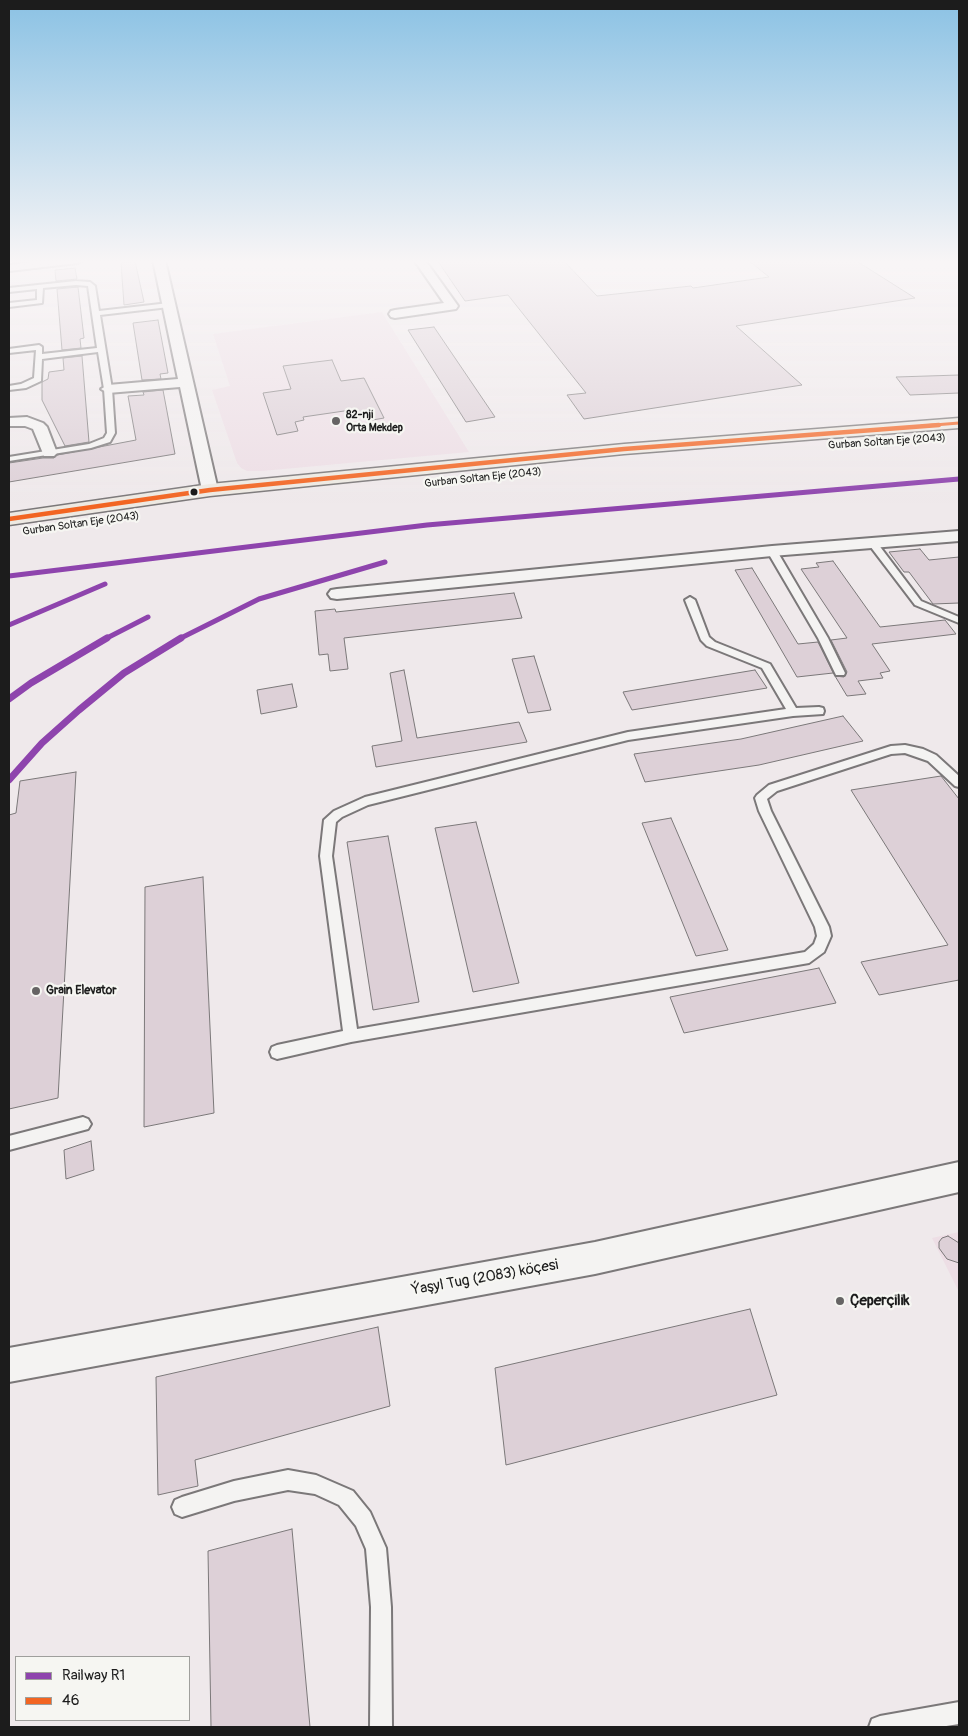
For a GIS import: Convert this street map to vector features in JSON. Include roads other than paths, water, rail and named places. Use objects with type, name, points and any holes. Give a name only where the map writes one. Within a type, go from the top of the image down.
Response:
[{"type":"highway","name":"Gurban Soltan Eje (2043)","points":[[9,519],[210,490],[624,448],[959,423]]},
{"type":"highway","name":"Gurban Soltan Eje (2043)","points":[[9,533],[250,502],[602,465],[959,437]]},
{"type":"street","points":[[177,341],[210,490]]},
{"type":"street","points":[[108,389],[186,382]]},
{"type":"street","points":[[9,422],[26,421],[38,426],[42,430],[49,453]]},
{"type":"street","points":[[337,594],[772,551],[959,536]]},
{"type":"street","name":"Ýaşyl Tug (2083) köçesi","points":[[9,1365],[595,1258],[959,1177]]},
{"type":"lane","points":[[9,459],[91,446],[105,441],[110,436],[108,389],[99,341]]},
{"type":"lane","points":[[9,350],[39,347],[38,379],[23,386],[9,388]]},
{"type":"lane","points":[[39,357],[100,350]]},
{"type":"lane","points":[[872,542],[918,602],[930,609],[959,620]]},
{"type":"lane","points":[[772,551],[823,638],[840,673]]},
{"type":"lane","points":[[690,600],[705,638],[711,644],[766,666],[793,712]]},
{"type":"lane","points":[[351,1036],[326,856],[330,820],[338,814],[365,801],[628,736],[793,712],[819,711]]},
{"type":"lane","points":[[277,1052],[351,1036],[808,957],[819,948],[824,936],[822,926],[765,812],[761,798],[773,788],[891,750],[905,749],[919,752],[932,758],[959,783]]},
{"type":"lane","points":[[9,1143],[83,1124]]},
{"type":"lane","points":[[182,1507],[234,1491],[288,1480],[316,1485],[346,1498],[363,1519],[376,1548],[380,1607],[381,1727]]},
{"type":"lane","points":[[880,1727],[959,1713]]},
{"type":"rail line","name":"R1","points":[[9,576],[427,525],[959,479]]},
{"type":"rail line","name":"R1","points":[[9,780],[42,743],[79,710],[124,673],[174,642],[222,616],[259,599],[385,562]]},
{"type":"rail line","name":"R1","points":[[9,625],[105,584]]},
{"type":"rail line","name":"R1","points":[[9,699],[31,683],[90,647],[148,617]]},
{"type":"place","name":"82-nji Orta Mekdep","points":[[336,421]]},
{"type":"place","name":"Grain Elevator","points":[[36,991]]},
{"type":"place","name":"Çeperçilik","points":[[840,1301]]}]
